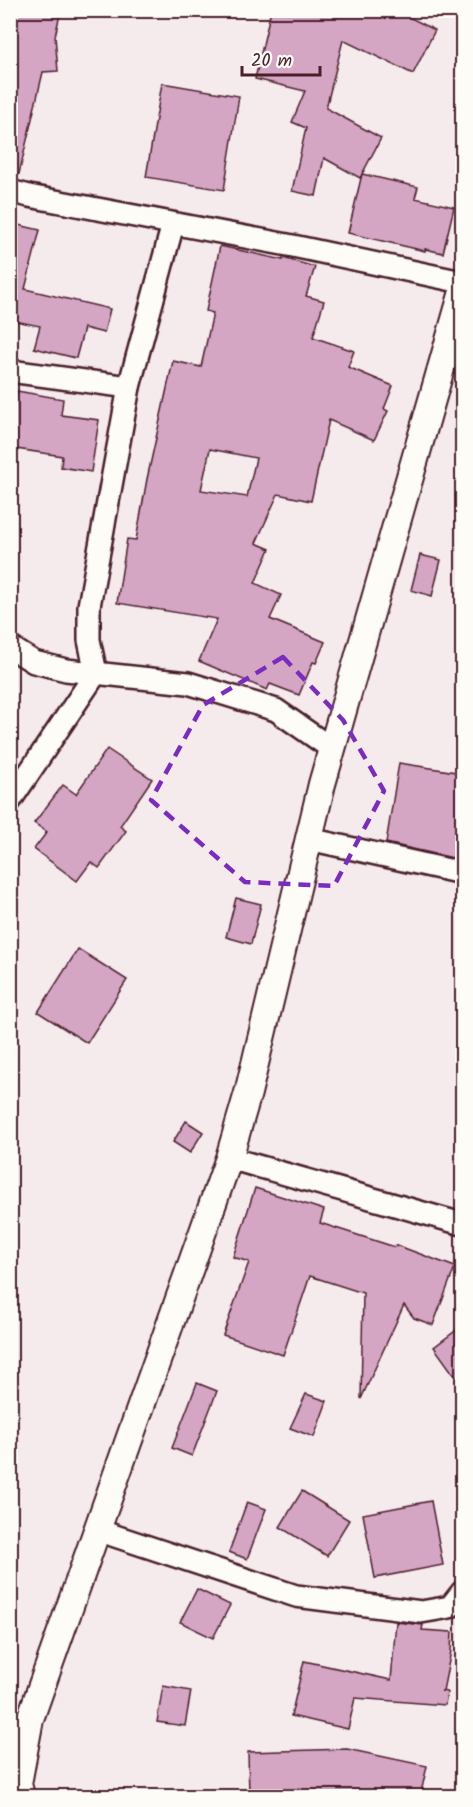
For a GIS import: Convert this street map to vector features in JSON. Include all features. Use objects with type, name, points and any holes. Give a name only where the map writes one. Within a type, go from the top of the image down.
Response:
[{"type":"street","points":[[10,190],[29,196],[293,246],[462,282]]},
{"type":"street","points":[[10,801],[96,673],[90,639],[89,606],[129,387],[174,224]]},
{"type":"street","points":[[16,1788],[30,1719],[229,1158],[248,1093],[332,748],[462,295]]},
{"type":"street","points":[[10,371],[129,387]]},
{"type":"street","points":[[10,647],[34,662],[66,670],[188,683],[276,710],[332,748]]},
{"type":"street","points":[[309,839],[462,873]]},
{"type":"street","points":[[229,1158],[462,1224]]},
{"type":"street","points":[[97,1530],[296,1596],[421,1612],[450,1606],[462,1592]]},
{"type":"highlighted area","points":[[283,657],[343,720],[384,791],[334,886],[245,882],[151,800],[203,705]]},
{"type":"building","points":[[10,10],[61,10],[55,36],[58,71],[43,72],[19,174],[10,173]]},
{"type":"building","points":[[271,10],[395,10],[435,30],[413,74],[343,40],[326,108],[381,138],[360,178],[324,158],[316,196],[292,191],[306,128],[292,122],[305,91],[255,79]]},
{"type":"building","points":[[162,83],[239,96],[224,190],[146,177]]},
{"type":"building","points":[[362,174],[418,187],[415,198],[454,207],[443,253],[348,233]]},
{"type":"building","points":[[10,223],[40,230],[25,289],[110,309],[104,333],[84,328],[76,358],[34,348],[40,326],[10,320]]},
{"type":"building","points":[[220,246],[283,260],[283,258],[315,267],[306,296],[324,301],[313,337],[354,351],[348,367],[393,386],[384,409],[388,411],[374,440],[329,420],[311,501],[278,494],[256,543],[270,549],[255,583],[281,595],[270,619],[325,642],[316,663],[313,662],[299,695],[270,684],[267,690],[199,661],[217,619],[117,603],[127,539],[136,540],[173,361],[201,367],[213,313],[206,311]],"holes":[[[210,449],[256,458],[247,497],[201,490]]]},
{"type":"building","points":[[17,391],[63,399],[61,415],[99,420],[91,472],[61,467],[62,456],[10,448],[10,430]]},
{"type":"building","points":[[420,555],[441,560],[432,596],[411,590]]},
{"type":"building","points":[[107,749],[152,779],[120,826],[126,831],[99,868],[91,862],[77,881],[34,849],[47,832],[34,823],[63,785],[76,794]]},
{"type":"building","points":[[399,763],[462,773],[462,860],[386,843]]},
{"type":"building","points":[[236,898],[261,904],[251,944],[226,937]]},
{"type":"building","points":[[78,949],[127,980],[87,1043],[38,1012]]},
{"type":"building","points":[[186,1121],[203,1132],[190,1153],[173,1142]]},
{"type":"building","points":[[255,1188],[324,1210],[320,1223],[395,1247],[396,1245],[455,1267],[433,1325],[414,1318],[404,1305],[361,1399],[363,1293],[310,1276],[283,1355],[223,1335],[249,1262],[233,1257]]},
{"type":"building","points":[[462,1326],[462,1386],[434,1347]]},
{"type":"building","points":[[197,1383],[217,1391],[192,1456],[172,1448]]},
{"type":"building","points":[[306,1394],[327,1401],[314,1437],[290,1428]]},
{"type":"building","points":[[302,1491],[349,1520],[327,1556],[280,1527]]},
{"type":"building","points":[[431,1501],[443,1565],[375,1578],[363,1514]]},
{"type":"building","points":[[247,1502],[266,1509],[247,1559],[229,1552]]},
{"type":"building","points":[[197,1589],[230,1605],[213,1638],[180,1622]]},
{"type":"building","points":[[396,1622],[423,1625],[422,1630],[452,1632],[451,1651],[443,1691],[441,1691],[447,1692],[445,1705],[355,1698],[348,1729],[291,1716],[304,1661],[391,1680]]},
{"type":"building","points":[[163,1686],[191,1691],[185,1726],[157,1722]]},
{"type":"building","points":[[347,1749],[427,1766],[420,1797],[320,1797],[320,1794],[249,1796],[248,1752]]}]
